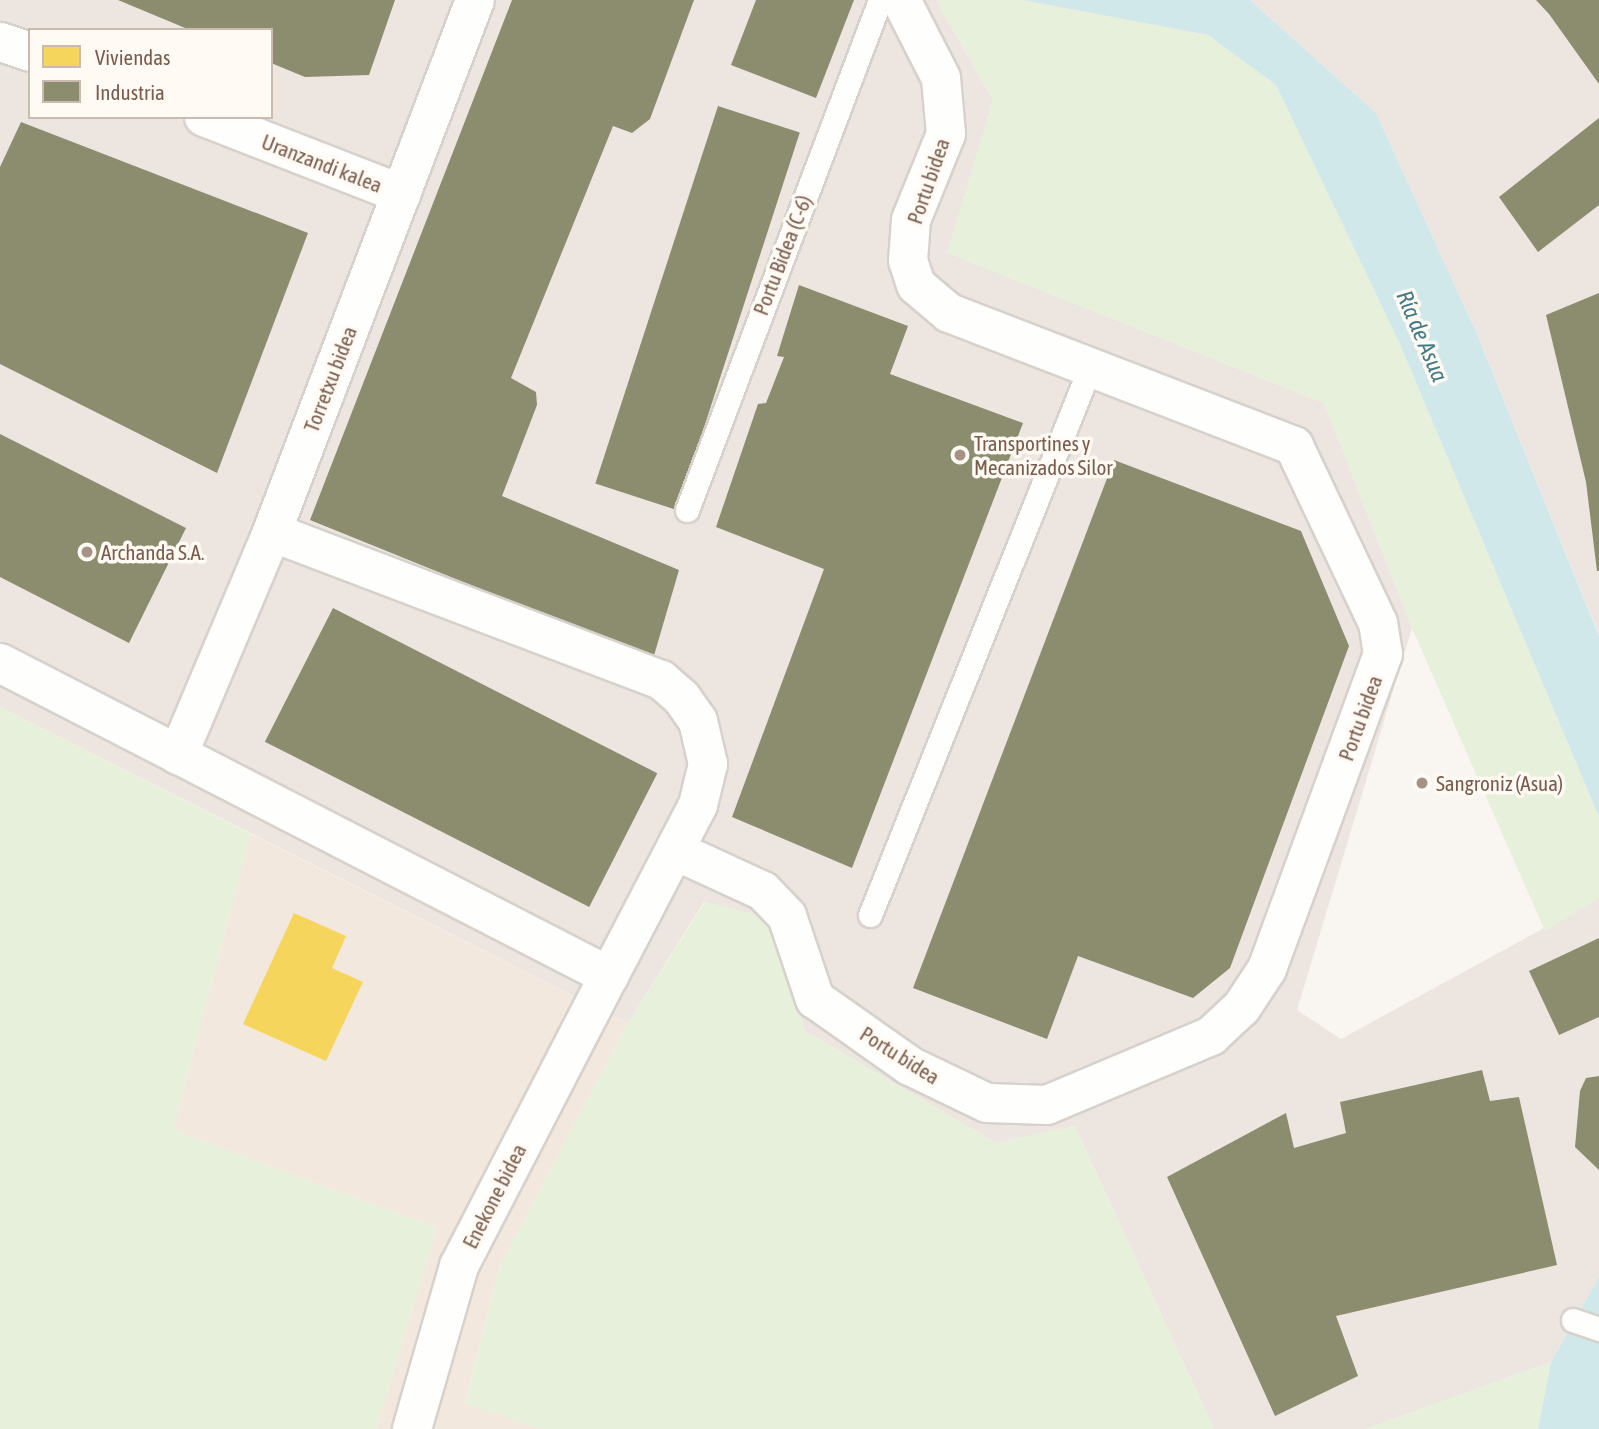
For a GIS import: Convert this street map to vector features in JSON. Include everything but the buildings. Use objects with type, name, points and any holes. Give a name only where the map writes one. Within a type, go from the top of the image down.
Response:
[{"type":"street","name":"Torretxu bidea","points":[[178,755],[272,532],[475,0]]},
{"type":"street","name":"Portu bidea","points":[[676,851],[763,891],[779,908],[815,999],[910,1066],[987,1103],[1047,1105],[1211,1036],[1242,1007],[1267,969],[1383,654],[1378,623],[1294,446],[1091,365],[949,313],[916,285],[908,261],[911,220],[946,134],[941,78],[901,0]]},
{"type":"street","points":[[0,42],[28,50]]},
{"type":"street","name":"Uranzandi kalea","points":[[209,119],[401,194]]},
{"type":"street","name":"Enekone bidea","points":[[272,532],[661,680],[698,721],[708,764],[698,805],[676,851],[459,1266],[412,1429]]},
{"type":"street","points":[[0,663],[609,976]]},
{"type":"lane","name":"Portu Bidea (C-6)","points":[[687,510],[880,0]]},
{"type":"lane","points":[[870,915],[1091,365]]},
{"type":"lane","points":[[1573,1320],[1599,1329]]},
{"type":"shaded area","points":[[0,0],[936,0],[993,100],[948,253],[1324,403],[1412,628],[1297,1010],[1341,1039],[1599,898],[1599,1277],[1551,1362],[1366,1429],[1214,1429],[1075,1126],[996,1143],[805,1031],[768,918],[704,902],[628,1023],[0,707]]},
{"type":"shaded area","points":[[1250,0],[1599,0],[1599,635],[1476,332],[1376,113]]},
{"type":"shaded area","points":[[251,834],[628,1023],[500,1266],[465,1403],[542,1429],[376,1429],[437,1228],[173,1130]]},
{"type":"green space","points":[[936,0],[1022,0],[1208,35],[1276,85],[1399,342],[1599,817],[1599,898],[1545,931],[1412,628],[1324,403],[947,253],[993,100]]},
{"type":"green space","points":[[0,707],[251,834],[173,1130],[437,1228],[376,1429],[0,1429]]},
{"type":"green space","points":[[705,902],[768,918],[805,1031],[996,1143],[1075,1126],[1214,1429],[542,1429],[465,1404],[500,1266],[628,1023]]},
{"type":"green space","points":[[1551,1362],[1538,1429],[1366,1429],[1473,1390]]},
{"type":"water","name":"Ría de Asua","points":[[1022,0],[1250,0],[1376,113],[1476,332],[1599,636],[1599,817],[1399,342],[1276,85],[1208,35]]},
{"type":"water","points":[[1599,1277],[1599,1429],[1538,1429],[1551,1362]]},
{"type":"place","name":"Transportines y Mecanizados Silor","points":[[960,455]]},
{"type":"place","name":"Archanda S.A.","points":[[87,552]]},
{"type":"place","name":"Sangroniz (Asua)","points":[[1422,783]]}]
